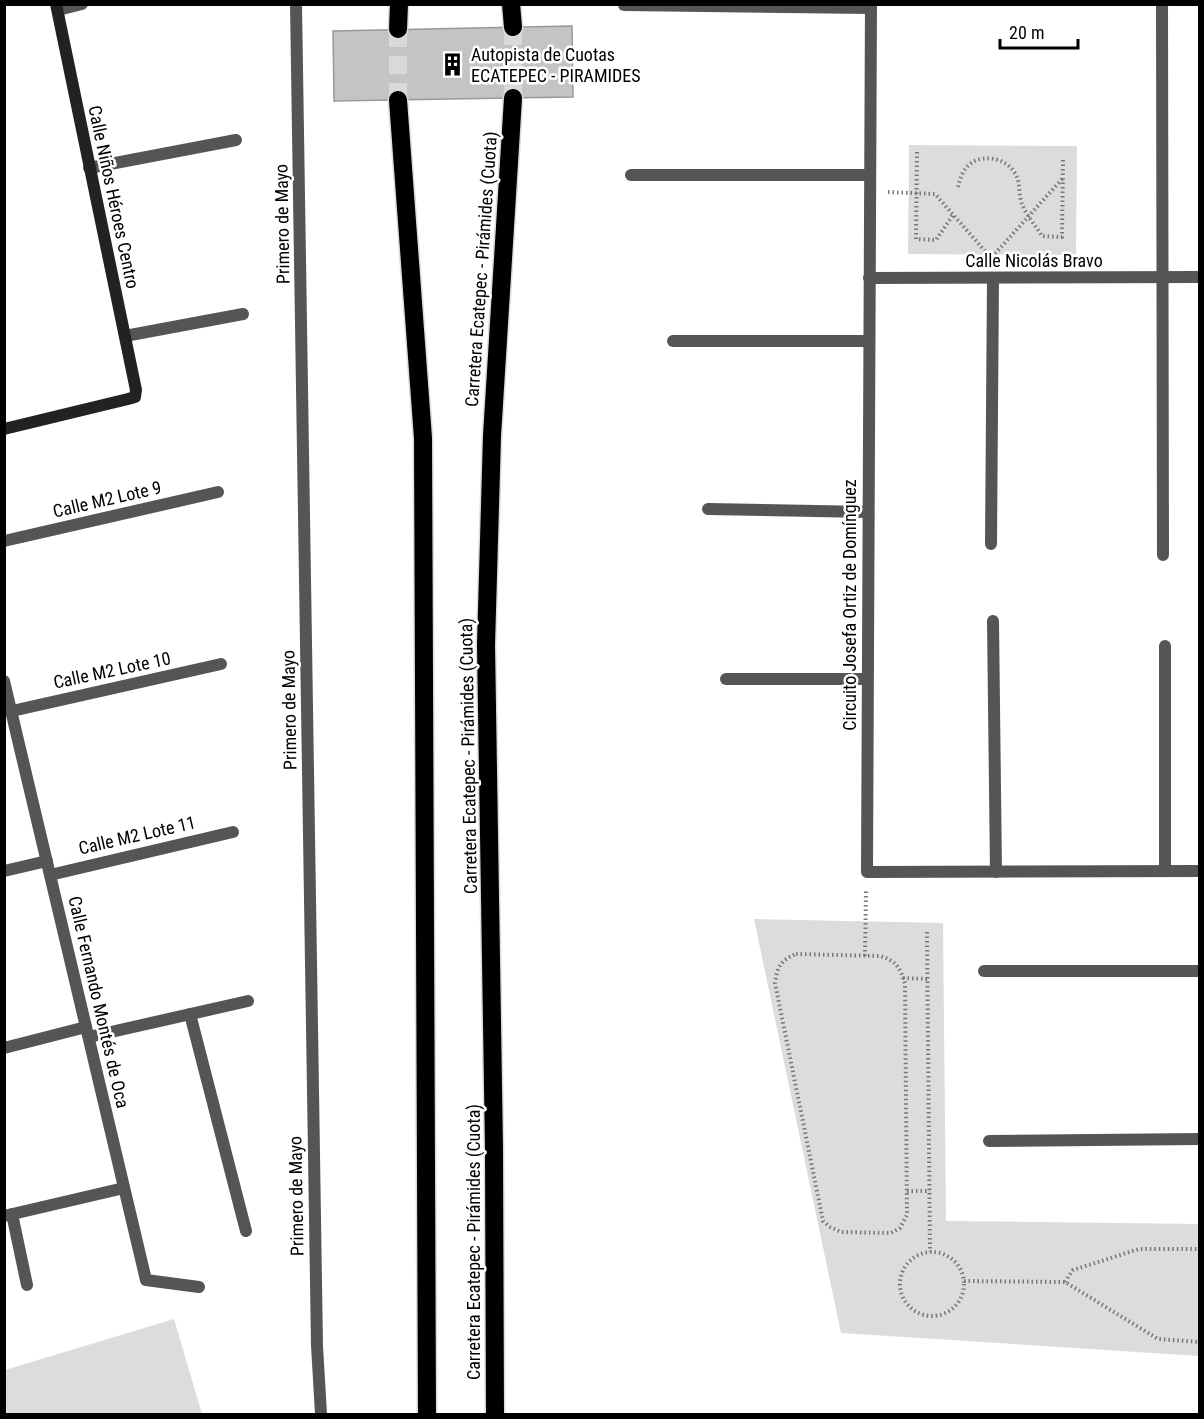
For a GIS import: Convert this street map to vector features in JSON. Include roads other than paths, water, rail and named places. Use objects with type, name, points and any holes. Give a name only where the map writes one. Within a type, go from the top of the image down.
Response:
[{"type":"highway","points":[[398,29],[399,4]]},
{"type":"highway","points":[[511,4],[513,27]]},
{"type":"highway","name":"Carretera Ecatepec - Pirámides (Cuota)","points":[[495,1414],[494,1149],[486,645],[492,436],[513,98]]},
{"type":"highway","points":[[398,100],[423,438],[427,1414]]},
{"type":"main road","name":"Calle Niños Héroes Centro","points":[[4,429],[135,397],[136,390],[57,7]]},
{"type":"street","points":[[57,7],[82,4]]},
{"type":"street","name":"Primero de Mayo","points":[[296,4],[316,1346],[321,1414]]},
{"type":"street","points":[[1162,4],[1163,555]]},
{"type":"street","points":[[624,5],[871,6]]},
{"type":"street","name":"Circuito Josefa Ortiz de Domínguez","points":[[871,6],[867,872],[996,872]]},
{"type":"street","points":[[89,168],[236,140]]},
{"type":"street","points":[[631,175],[870,176]]},
{"type":"street","name":"Calle Nicolás Bravo","points":[[869,278],[1200,277]]},
{"type":"street","points":[[991,544],[993,278]]},
{"type":"street","points":[[125,336],[243,314]]},
{"type":"street","points":[[673,341],[869,341]]},
{"type":"street","name":"Calle M2 Lote 9","points":[[4,541],[218,492]]},
{"type":"street","points":[[708,509],[868,512]]},
{"type":"street","points":[[993,621],[996,872],[1200,871]]},
{"type":"street","points":[[1165,646],[1165,871]]},
{"type":"street","name":"Calle M2 Lote 10","points":[[12,711],[221,664]]},
{"type":"street","points":[[726,680],[867,679]]},
{"type":"street","name":"Calle Fernando Montés de Oca","points":[[4,681],[146,1280],[199,1287]]},
{"type":"street","name":"Calle M2 Lote 11","points":[[50,874],[232,831]]},
{"type":"street","points":[[4,871],[47,861]]},
{"type":"street","points":[[984,971],[1200,971]]},
{"type":"street","points":[[4,1048],[248,1001]]},
{"type":"street","points":[[190,1014],[246,1231]]},
{"type":"street","points":[[990,1141],[1200,1139]]},
{"type":"street","points":[[27,1285],[8,1215],[124,1188]]},
{"type":"tunnel","points":[[513,27],[513,98]]},
{"type":"tunnel","points":[[398,29],[398,100]]},
{"type":"place","name":"Autopista de Cuotas ECATEPEC - PIRAMIDES","points":[[453,64]]}]
